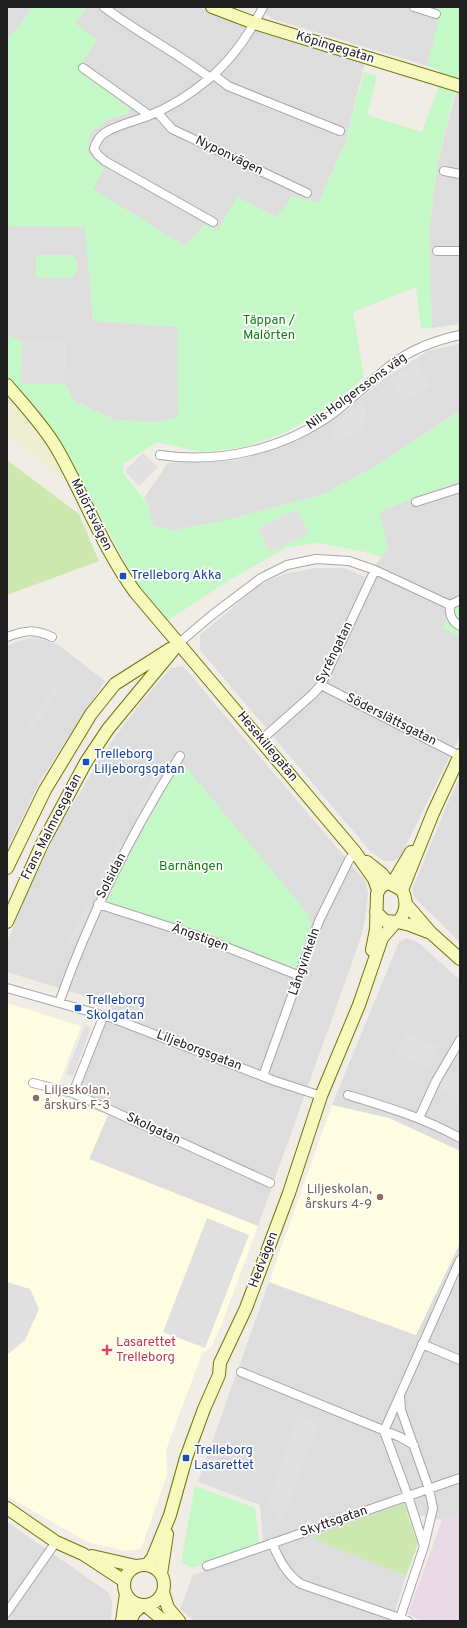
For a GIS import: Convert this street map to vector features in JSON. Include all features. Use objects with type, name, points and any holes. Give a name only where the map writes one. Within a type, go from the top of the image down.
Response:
[{"type":"street","points":[[104,7],[144,35],[228,86],[340,131]]},
{"type":"street","name":"Köpingegatan","points":[[212,7],[254,23],[460,86]]},
{"type":"street","points":[[213,222],[105,161],[94,149],[97,140],[106,132],[153,114],[176,102],[212,76],[226,64],[263,7]]},
{"type":"street","points":[[414,7],[436,14]]},
{"type":"street","name":"Nyponvägen","points":[[83,68],[153,114],[172,129],[307,193]]},
{"type":"street","points":[[444,171],[460,174]]},
{"type":"street","points":[[436,251],[460,251]]},
{"type":"street","name":"Nils Holgerssons väg","points":[[160,455],[196,457],[218,456],[247,452],[278,443],[306,430],[334,412],[392,364],[428,345],[445,338],[460,335]]},
{"type":"street","name":"Malörtsvägen","points":[[7,385],[56,446],[111,556],[123,576],[179,643]]},
{"type":"street","points":[[416,502],[460,488]]},
{"type":"street","name":"Frans Malmrosgatan","points":[[7,868],[45,790],[92,714],[115,684],[179,643],[212,615],[261,578],[287,565],[316,560],[349,561],[375,570],[450,605]]},
{"type":"street","name":"Syréngatan","points":[[261,740],[313,694],[321,685],[375,570]]},
{"type":"street","points":[[460,600],[450,605],[449,613],[455,623],[460,626]]},
{"type":"street","points":[[7,637],[25,631],[40,631],[52,637]]},
{"type":"street","name":"Frans Malmrosgatan","points":[[7,922],[42,844],[86,762],[108,729],[179,643]]},
{"type":"street","name":"Hesekillegatan","points":[[179,643],[355,852],[374,879],[378,890]]},
{"type":"street","name":"Söderslättsgatan","points":[[321,685],[460,755]]},
{"type":"street","points":[[402,890],[433,813],[460,755]]},
{"type":"street","name":"Solsidan","points":[[59,1003],[98,904],[133,836],[158,791],[180,756]]},
{"type":"street","points":[[378,890],[381,886],[390,883],[433,813]]},
{"type":"street","name":"Hesekillegatan","points":[[355,852],[382,874],[390,883]]},
{"type":"street","name":"Långvinkeln","points":[[263,1076],[319,921],[349,860],[355,852]]},
{"type":"street","points":[[390,883],[402,890],[405,895],[406,904],[431,933],[460,959]]},
{"type":"street","name":"Hedvägen","points":[[360,1005],[376,929],[376,894],[378,890]]},
{"type":"street","name":"Ängstigen","points":[[98,904],[198,936],[300,976]]},
{"type":"street","name":"Hedvägen","points":[[124,1581],[128,1572],[141,1566],[153,1557],[170,1515],[188,1451],[219,1375],[220,1363],[246,1308],[289,1193],[321,1096],[360,1005],[382,938],[404,914],[406,904]]},
{"type":"street","points":[[376,912],[385,921],[410,925],[431,933]]},
{"type":"street","name":"Liljeborgsgatan","points":[[7,988],[104,1015],[263,1076],[321,1096]]},
{"type":"street","points":[[73,1093],[104,1015]]},
{"type":"street","points":[[419,1118],[436,1081],[460,1040]]},
{"type":"street","name":"Skolgatan","points":[[33,1083],[73,1093],[270,1183]]},
{"type":"street","points":[[348,1095],[419,1118],[460,1138]]},
{"type":"street","points":[[424,1546],[408,1496],[384,1431],[460,1260]]},
{"type":"street","points":[[422,1344],[460,1360]]},
{"type":"street","points":[[241,1372],[384,1431],[414,1445]]},
{"type":"street","points":[[272,1543],[285,1569],[293,1578],[302,1584],[403,1620],[433,1508],[430,1489],[401,1410],[399,1396]]},
{"type":"street","name":"Skyttsgatan","points":[[207,1566],[460,1478]]},
{"type":"street","points":[[7,1508],[56,1542],[83,1554],[124,1581],[124,1588],[130,1600],[135,1604],[144,1605],[164,1621]]},
{"type":"street","name":"Hedvägen","points":[[170,1515],[161,1574],[163,1579],[163,1592],[168,1608],[179,1621]]},
{"type":"street","points":[[7,1612],[56,1542]]},
{"type":"street","points":[[83,1554],[157,1569],[161,1574]]},
{"type":"street","points":[[130,1621],[134,1613],[144,1605],[156,1601],[163,1592]]},
{"type":"street","points":[[122,1621],[126,1594]]},
{"type":"shaded area","points":[[7,7],[33,7],[19,27],[7,39]]},
{"type":"shaded area","points":[[87,7],[198,7],[228,20],[365,63],[344,146],[318,204],[278,217],[218,230],[205,225],[185,246],[92,189],[87,153],[90,133],[109,119],[129,113],[129,108],[77,69],[75,22]]},
{"type":"shaded area","points":[[257,7],[433,7],[439,24],[427,66],[273,19]]},
{"type":"shaded area","points":[[456,91],[460,92],[460,324],[432,328],[429,231],[438,161]]},
{"type":"shaded area","points":[[7,226],[86,227],[93,321],[178,327],[179,417],[160,422],[115,420],[73,400],[65,384],[21,384],[22,341],[7,335]]},
{"type":"shaded area","points":[[22,341],[66,342],[65,384],[21,384]]},
{"type":"shaded area","points":[[460,344],[460,411],[374,467],[322,495],[227,520],[176,530],[153,526],[148,504],[144,498],[168,463],[233,461],[266,452],[299,440],[343,413],[384,379],[428,351]]},
{"type":"shaded area","points":[[417,363],[431,386],[403,402],[389,380]]},
{"type":"shaded area","points":[[7,393],[49,449],[64,480],[7,434]]},
{"type":"shaded area","points":[[361,401],[367,412],[364,428],[338,443],[330,428]]},
{"type":"shaded area","points":[[143,453],[158,467],[139,486],[125,471]]},
{"type":"shaded area","points":[[460,481],[460,736],[400,857],[393,861],[384,861],[370,851],[200,650],[200,635],[258,586],[284,574],[315,568],[344,568],[365,577],[388,549],[379,512]]},
{"type":"shaded area","points":[[297,509],[309,534],[270,553],[258,528]]},
{"type":"shaded area","points":[[34,637],[57,644],[105,681],[40,781],[7,849],[7,646]]},
{"type":"shaded area","points":[[183,666],[366,882],[368,894],[365,921],[359,943],[258,1226],[89,1159],[108,1115],[73,1102],[111,1004],[7,972],[7,943],[25,897],[59,827],[106,749],[141,702],[171,668]]},
{"type":"shaded area","points":[[54,686],[59,689],[32,731],[26,727]]},
{"type":"shaded area","points":[[155,774],[161,777],[138,817],[133,814]]},
{"type":"shaded area","points":[[460,777],[460,942],[415,898],[412,890]]},
{"type":"shaded area","points":[[118,840],[124,843],[105,879],[99,876]]},
{"type":"shaded area","points":[[85,905],[91,907],[75,946],[69,943]]},
{"type":"shaded area","points":[[407,938],[419,943],[460,980],[460,1151],[389,1118],[332,1105],[399,942]]},
{"type":"shaded area","name":"Lasarettet Trelleborg","points":[[7,1003],[81,1026],[55,1094],[108,1115],[89,1159],[258,1226],[221,1326],[212,1346],[202,1354],[166,1450],[167,1475],[141,1549],[125,1551],[87,1542],[7,1496]]},
{"type":"shaded area","points":[[85,1025],[91,1028],[73,1076],[66,1074]]},
{"type":"shaded area","points":[[405,1032],[439,1047],[429,1068],[396,1054]]},
{"type":"shaded area","points":[[448,1071],[460,1076],[460,1099],[439,1090]]},
{"type":"shaded area","name":"Liljeskolan, årskurs 4-9","points":[[332,1105],[389,1118],[460,1151],[460,1243],[416,1335],[269,1282]]},
{"type":"shaded area","points":[[207,1218],[249,1235],[205,1348],[163,1332]]},
{"type":"shaded area","points":[[460,1243],[460,1515],[442,1520],[395,1510],[408,1569],[392,1621],[194,1621],[180,1609],[193,1575],[264,1551],[260,1505],[198,1482],[269,1282],[416,1335]]},
{"type":"shaded area","points":[[7,1282],[30,1289],[39,1309],[25,1340],[7,1355]]},
{"type":"shaded area","points":[[299,1415],[319,1424],[282,1520],[267,1503]]},
{"type":"shaded area","points":[[460,1515],[460,1621],[422,1621],[408,1614],[442,1520]]},
{"type":"shaded area","points":[[7,1522],[108,1592],[112,1602],[111,1621],[7,1621]]},
{"type":"green space","name":"Täppan / Malörten","points":[[33,7],[87,7],[75,23],[97,40],[77,69],[129,108],[130,113],[109,119],[90,133],[87,153],[104,168],[93,189],[185,246],[205,225],[218,230],[237,197],[277,217],[292,196],[318,203],[344,146],[364,72],[377,76],[367,115],[422,132],[438,88],[439,70],[427,66],[438,24],[433,7],[460,7],[460,77],[453,98],[438,161],[429,231],[432,328],[421,329],[416,287],[353,312],[364,377],[329,408],[284,433],[245,447],[201,452],[157,442],[124,463],[123,473],[148,504],[153,526],[176,530],[227,520],[322,495],[374,467],[460,411],[460,481],[379,512],[388,549],[381,557],[366,552],[319,543],[288,547],[231,579],[167,621],[134,579],[60,440],[31,403],[7,376],[7,335],[22,341],[21,384],[65,384],[73,400],[115,420],[160,422],[178,417],[177,327],[93,321],[85,227],[7,226],[7,39],[19,27]]},
{"type":"green space","points":[[36,255],[72,255],[77,260],[78,266],[71,278],[36,278]]},
{"type":"green space","points":[[7,460],[79,514],[99,561],[7,595]]},
{"type":"green space","points":[[460,589],[460,636],[442,628]]},
{"type":"green space","name":"Barnängen","points":[[185,766],[308,914],[313,930],[299,967],[295,968],[204,933],[110,903],[106,898],[176,770]]},
{"type":"green space","points":[[195,1486],[255,1508],[259,1543],[193,1568],[181,1562]]},
{"type":"green space","points":[[404,1504],[418,1544],[406,1576],[312,1538],[346,1524]]},
{"type":"place","name":"Trelleborg Akka","points":[[123,576]]},
{"type":"place","name":"Trelleborg Liljeborgsgatan","points":[[86,762]]},
{"type":"place","name":"Trelleborg Skolgatan","points":[[78,1008]]},
{"type":"place","name":"Liljeskolan, årskurs F-3","points":[[36,1098]]},
{"type":"place","name":"Liljeskolan, årskurs 4-9","points":[[380,1197]]},
{"type":"place","name":"Lasarettet Trelleborg","points":[[107,1350]]},
{"type":"place","name":"Trelleborg Lasarettet","points":[[186,1458]]}]
